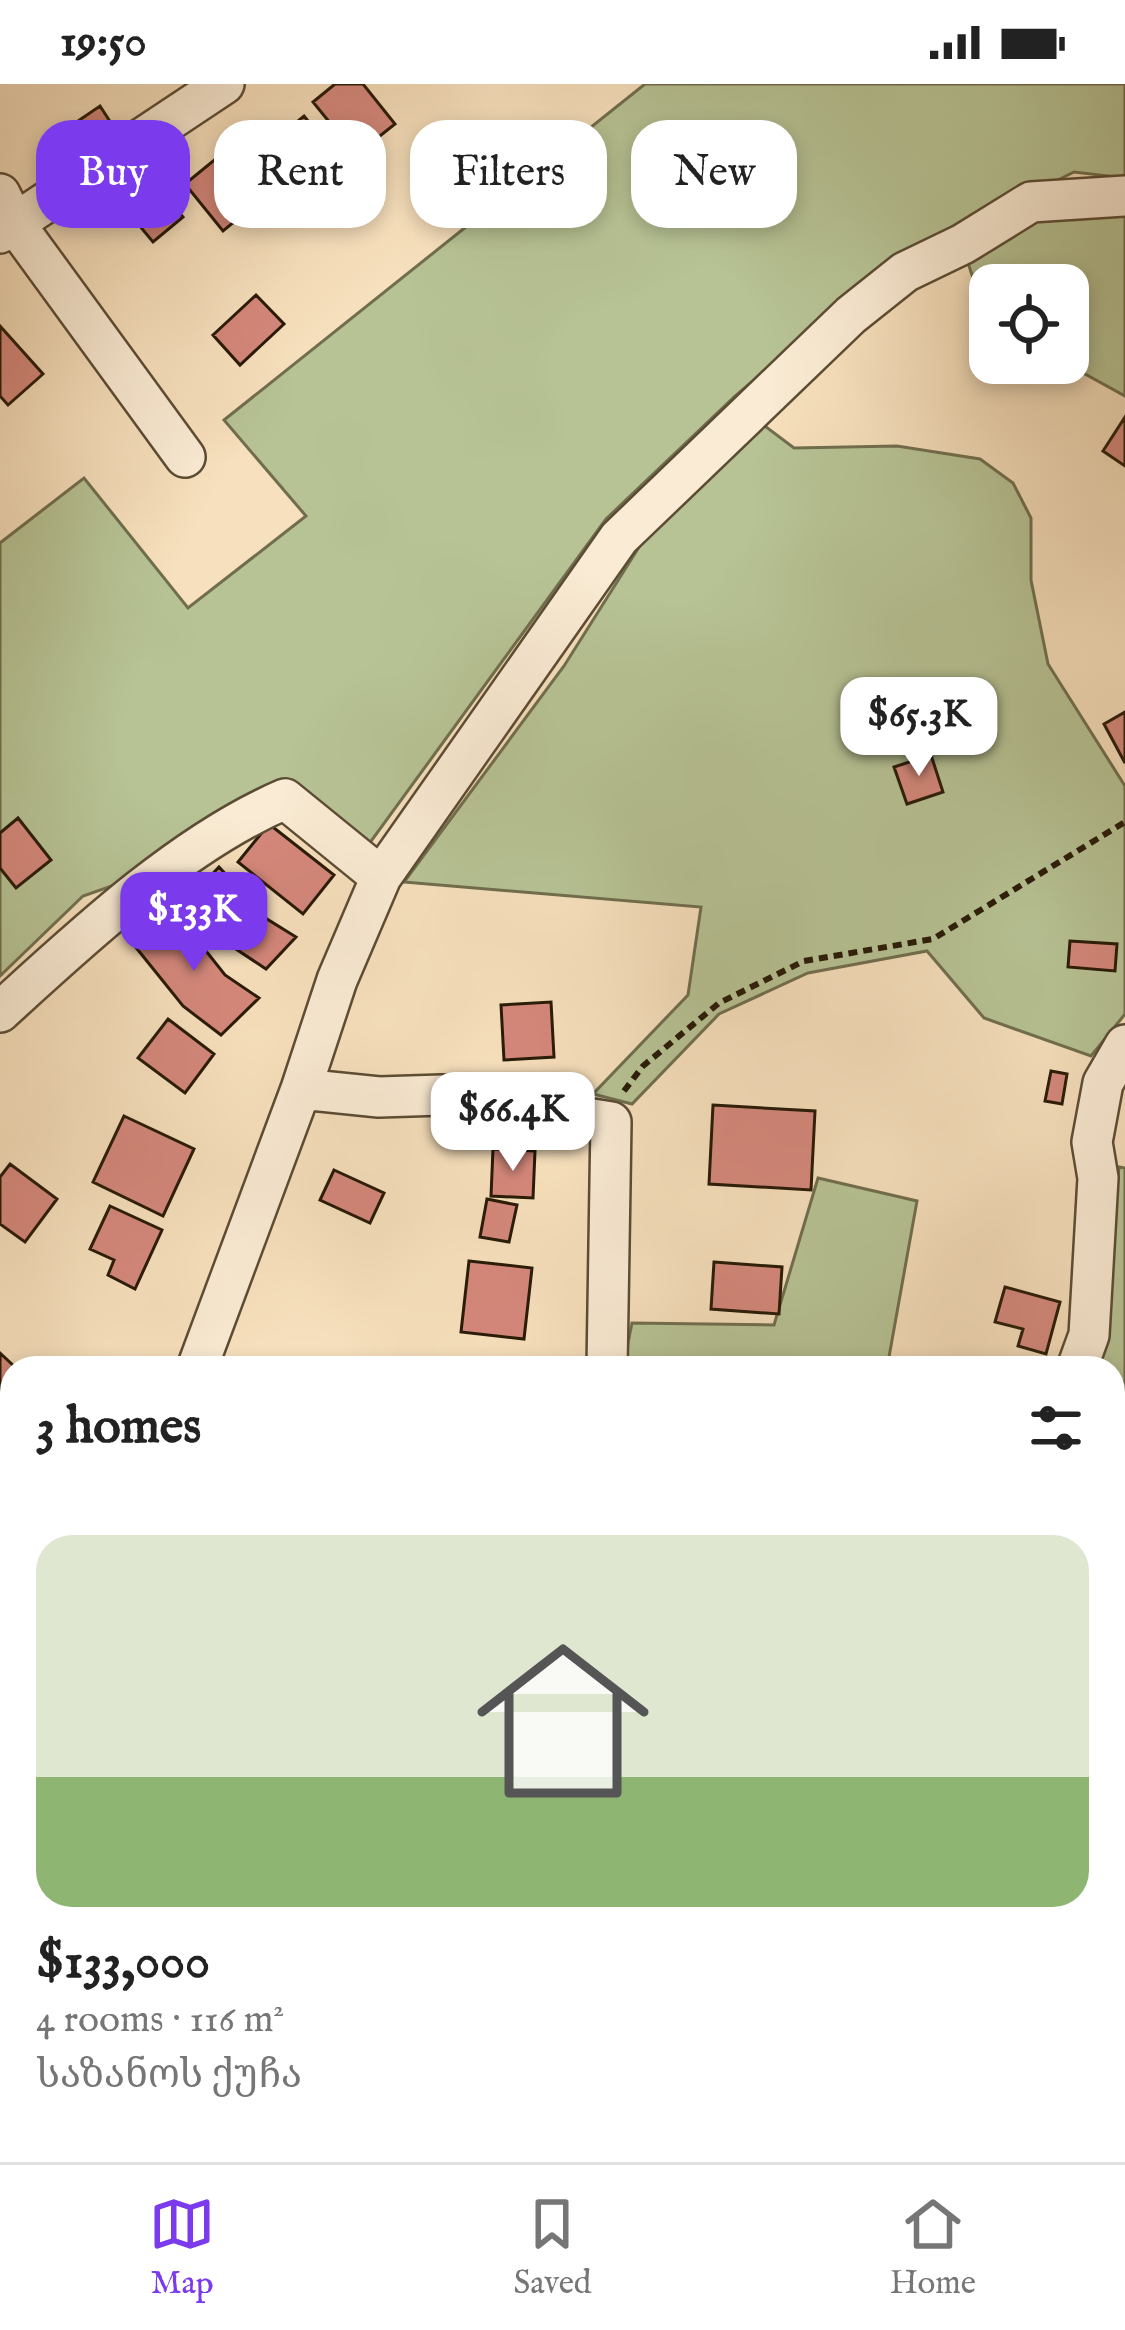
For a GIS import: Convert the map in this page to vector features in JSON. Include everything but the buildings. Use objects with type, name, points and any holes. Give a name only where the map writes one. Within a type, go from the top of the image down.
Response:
[{"type":"street","points":[[185,457],[5,217],[224,84]]},
{"type":"street","points":[[201,1356],[337,980],[381,877],[619,538],[851,315],[905,272],[963,244],[1031,202],[1125,196]]},
{"type":"street","points":[[0,1012],[99,920],[248,815],[285,799],[381,877]]},
{"type":"street","points":[[1081,1356],[1089,1335],[1098,1178],[1092,1142],[1103,1083],[1125,1045]]},
{"type":"street","points":[[301,1089],[379,1096],[442,1095],[610,1122],[607,1356]]},
{"type":"path","points":[[610,1122],[620,1096],[644,1066],[718,1003],[804,961],[933,939],[1125,822]]},
{"type":"green space","points":[[645,84],[1125,84],[1125,178],[1074,172],[895,261],[735,396],[606,519],[369,844],[290,822],[262,820],[146,874],[83,896],[0,976],[0,543],[84,478],[188,608],[306,516],[224,420],[465,228],[607,228],[607,120],[600,120]]},
{"type":"green space","points":[[1055,210],[1125,214],[1125,396],[1089,376],[1089,264],[969,266],[967,260]]},
{"type":"green space","points":[[761,423],[794,448],[897,446],[980,459],[1013,483],[1031,518],[1031,580],[1048,664],[1125,786],[1125,1014],[1091,1056],[984,1018],[927,951],[808,973],[719,1014],[632,1104],[593,1094],[688,995],[701,907],[404,882],[564,666],[641,544]]},
{"type":"green space","points":[[1119,1167],[1125,1168],[1125,1356],[1094,1356],[1101,1332]]},
{"type":"green space","points":[[818,1178],[917,1201],[889,1356],[625,1356],[632,1323],[774,1325]]}]
